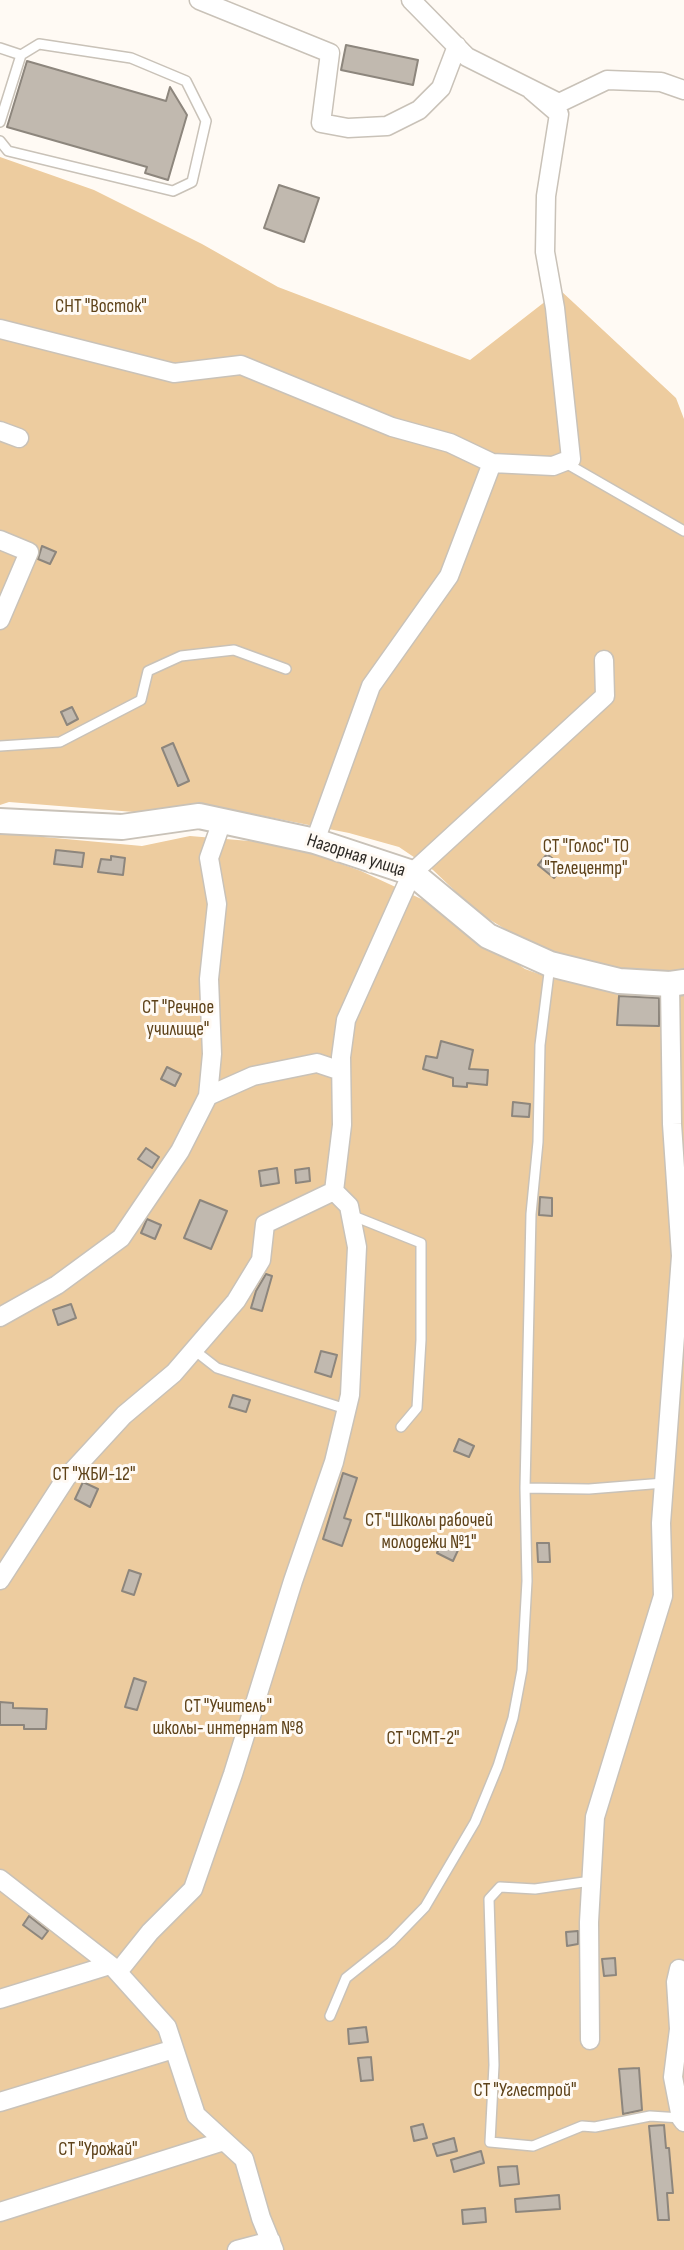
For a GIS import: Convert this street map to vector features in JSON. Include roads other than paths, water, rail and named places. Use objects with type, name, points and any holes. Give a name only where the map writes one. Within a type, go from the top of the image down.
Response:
[{"type":"street","points":[[200,0],[330,53],[321,123],[348,128],[387,126],[419,110],[441,88],[457,46]]},
{"type":"street","points":[[411,0],[467,57],[559,103],[607,80],[662,82],[684,90]]},
{"type":"street","points":[[0,329],[174,373],[242,365],[392,426],[450,443],[492,463],[553,466],[571,459],[555,308],[545,252],[547,196],[559,114],[531,90]]},
{"type":"street","points":[[0,431],[19,438]]},
{"type":"street","points":[[315,841],[370,686],[449,576],[492,463]]},
{"type":"street","points":[[0,540],[29,552],[0,621]]},
{"type":"street","points":[[334,1191],[342,1125],[341,1071],[346,1020],[412,873],[605,696],[604,660]]},
{"type":"street","name":"Нагорная улица","points":[[0,821],[122,827],[199,816],[315,841],[412,873],[488,936],[550,964],[619,981],[677,983]]},
{"type":"street","points":[[0,1317],[57,1285],[121,1238],[180,1151],[208,1096],[212,1054],[209,979],[217,904],[209,858],[222,821]]},
{"type":"street","points":[[590,2040],[589,1922],[596,1817],[663,1596],[661,1523],[681,1256],[672,1124],[677,983]]},
{"type":"street","points":[[208,1096],[253,1076],[317,1063],[341,1071]]},
{"type":"street","points":[[0,1998],[114,1968],[193,1889],[334,1462],[350,1395],[357,1247],[349,1206],[334,1191]]},
{"type":"street","points":[[0,1580],[66,1478],[124,1415],[174,1373],[236,1301],[261,1261],[265,1224],[334,1191]]},
{"type":"street","points":[[0,1879],[8,1894],[114,1968],[167,2027],[196,2115],[244,2159],[273,2245],[237,2250]]},
{"type":"street","points":[[679,1969],[676,1982],[679,2029],[673,2077],[683,2120]]},
{"type":"street","points":[[0,2102],[174,2049]]},
{"type":"street","points":[[0,2212],[224,2141]]},
{"type":"lane","points":[[0,122],[21,55],[39,44],[131,58],[186,81],[205,121],[192,182],[173,191],[8,151],[0,141]]},
{"type":"lane","points":[[0,48],[21,55]]},
{"type":"lane","points":[[563,462],[684,531]]},
{"type":"lane","points":[[0,746],[60,742],[141,699],[148,671],[181,656],[234,650],[286,669]]},
{"type":"lane","points":[[330,2016],[346,1978],[391,1942],[425,1907],[475,1822],[498,1766],[513,1718],[523,1670],[527,1581],[525,1488],[531,1214],[538,1142],[540,1045],[550,964]]},
{"type":"lane","points":[[351,1215],[421,1242],[421,1340],[417,1408],[401,1427]]},
{"type":"lane","points":[[194,1350],[217,1368],[346,1409]]},
{"type":"lane","points":[[525,1488],[589,1489],[664,1483]]},
{"type":"lane","points":[[592,1881],[534,1889],[500,1887],[489,1899],[494,2066],[490,2142],[533,2146],[582,2126],[595,2127],[650,2116],[683,2120]]},
{"type":"park label","name":"СНТ \"Восток\"","points":[[101,307]]},
{"type":"park label","name":"СТ \"Голос\" ТО \"Телецентр\"","points":[[586,858]]},
{"type":"park label","name":"СТ \"Речное училище\"","points":[[178,1019]]},
{"type":"park label","name":"СТ \"ЖБИ-12\"","points":[[94,1475]]},
{"type":"park label","name":"СТ \"Школы рабочей молодежи №1\"","points":[[429,1532]]},
{"type":"park label","name":"СТ \"Учитель\" школы- интернат №8","points":[[228,1718]]},
{"type":"park label","name":"СТ \"СМТ-2\"","points":[[423,1739]]},
{"type":"park label","name":"СТ \"Углестрой\"","points":[[525,2091]]},
{"type":"park label","name":"СТ \"Урожай\"","points":[[98,2150]]}]
